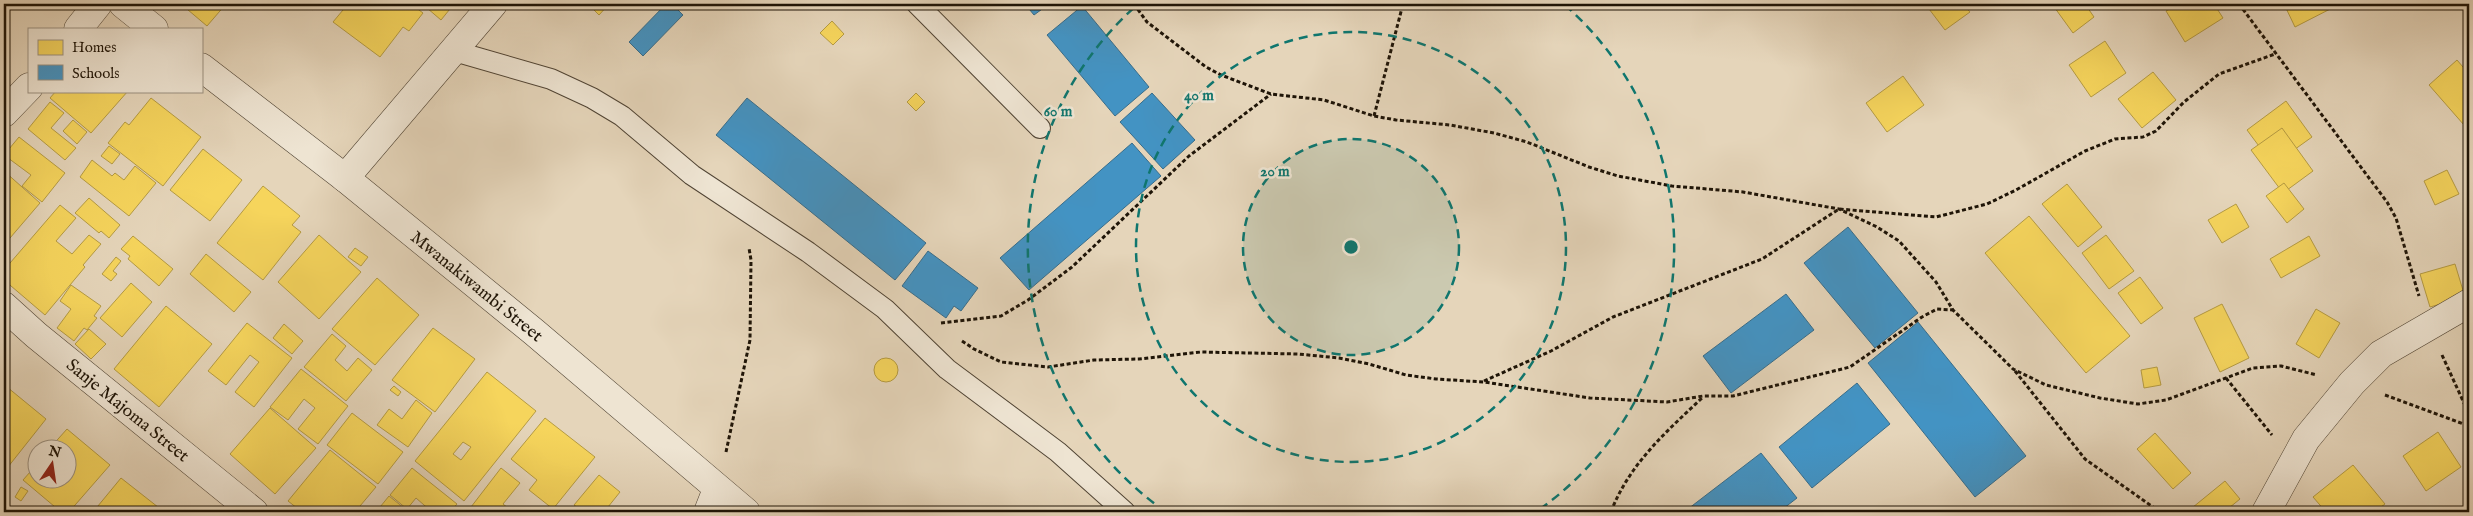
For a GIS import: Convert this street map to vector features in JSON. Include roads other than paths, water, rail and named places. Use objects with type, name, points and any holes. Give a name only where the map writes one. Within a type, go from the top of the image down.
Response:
[{"type":"street","points":[[79,28],[98,4]]},
{"type":"street","points":[[123,4],[153,28]]},
{"type":"street","points":[[345,178],[493,4]]},
{"type":"street","name":"Mwanakiwambi Street","points":[[202,67],[345,178],[534,332],[712,501],[746,512]]},
{"type":"street","points":[[4,113],[28,88]]},
{"type":"street","points":[[2266,512],[2306,440],[2352,383],[2381,354],[2469,303]]},
{"type":"street","name":"Sanje Majoma Street","points":[[4,306],[36,336],[254,512]]},
{"type":"lane","points":[[917,4],[1040,128]]},
{"type":"lane","points":[[454,51],[551,79],[592,98],[622,116],[692,175],[742,210],[808,252],[885,309],[946,368],[1058,452],[1124,512]]}]
